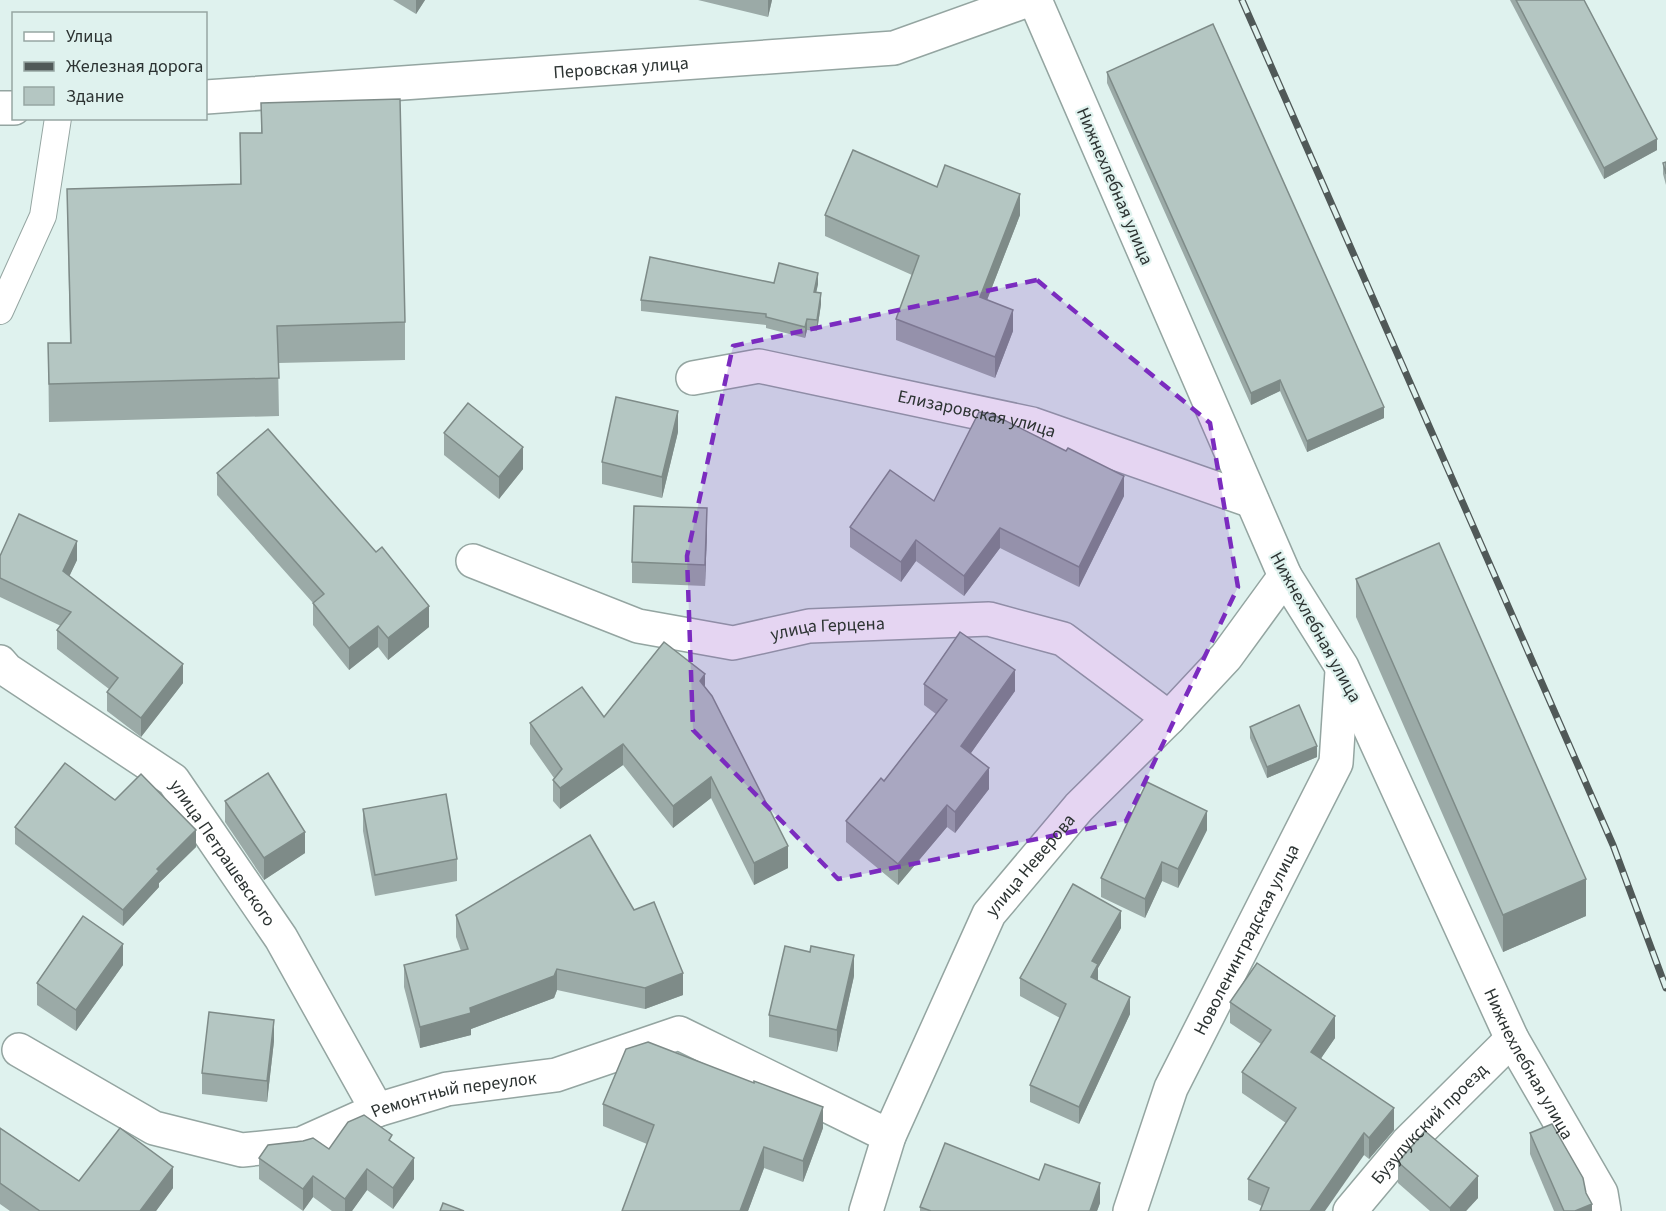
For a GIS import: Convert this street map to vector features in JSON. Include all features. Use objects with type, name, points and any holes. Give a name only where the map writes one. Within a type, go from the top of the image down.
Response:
[{"type":"street","name":"Перовская улица","points":[[207,97],[894,48],[1028,0]]},
{"type":"street","name":"Нижнехлебная улица","points":[[1035,0],[1285,576],[1342,667],[1512,1039],[1601,1193],[1604,1211]]},
{"type":"street","name":"Елизаровская улица","points":[[693,378],[759,366],[1032,424],[1252,501]]},
{"type":"street","name":"улица Герцена","points":[[472,561],[638,626],[733,643],[809,626],[989,619],[1064,639],[1169,718]]},
{"type":"street","name":"улица Неверова","points":[[866,1211],[889,1136],[989,914],[1078,807],[1169,718],[1226,657],[1285,576]]},
{"type":"street","name":"улица Петрашевского","points":[[0,662],[6,670],[173,780],[281,938],[377,1110]]},
{"type":"street","name":"Новоленинградская улица","points":[[1130,1211],[1171,1088],[1336,763],[1342,667]]},
{"type":"street","name":"Ремонтный переулок","points":[[19,1050],[154,1128],[242,1150],[301,1144],[377,1110],[447,1089],[556,1075],[679,1033],[889,1136]]},
{"type":"street","name":"Бузулукский проезд","points":[[1350,1211],[1407,1143],[1512,1039]]},
{"type":"lane","points":[[0,311],[43,216],[58,120]]},
{"type":"highlighted area","points":[[1037,280],[1210,423],[1238,587],[1126,821],[838,879],[693,730],[687,556],[733,346]]},
{"type":"building","points":[[1516,0],[1584,0],[1657,139],[1604,168]]},
{"type":"building","points":[[1213,24],[1384,407],[1307,441],[1280,380],[1251,393],[1107,72]]},
{"type":"building","points":[[400,99],[405,322],[277,326],[279,378],[49,384],[48,343],[71,343],[67,189],[241,184],[240,133],[262,133],[261,103]]},
{"type":"building","points":[[853,150],[937,187],[945,165],[1020,194],[980,297],[1013,310],[995,357],[896,319],[919,256],[825,215]]},
{"type":"building","points":[[650,257],[774,283],[779,263],[818,273],[814,292],[821,293],[817,320],[807,319],[805,327],[766,317],[766,314],[641,300]]},
{"type":"building","points":[[616,397],[678,411],[662,477],[602,462]]},
{"type":"building","points":[[468,403],[523,447],[499,477],[444,433]]},
{"type":"building","points":[[979,412],[992,414],[1066,451],[1068,448],[1124,476],[1079,567],[1000,528],[964,576],[916,540],[901,562],[850,527],[890,470],[934,501]]},
{"type":"building","points":[[268,429],[376,552],[382,547],[429,606],[388,638],[378,626],[349,648],[313,603],[324,594],[217,473]]},
{"type":"building","points":[[634,506],[707,508],[705,565],[632,562]]},
{"type":"building","points":[[19,514],[77,541],[63,571],[183,664],[141,718],[107,692],[118,678],[57,630],[71,612],[0,578],[0,556]]},
{"type":"building","points":[[1439,543],[1586,879],[1503,915],[1356,579]]},
{"type":"building","points":[[960,632],[1015,670],[961,746],[989,768],[955,812],[947,805],[898,864],[846,821],[881,778],[884,781],[947,700],[924,684]]},
{"type":"building","points":[[664,642],[705,674],[700,681],[712,696],[788,846],[754,863],[711,777],[673,806],[623,744],[560,788],[553,780],[562,769],[530,723],[582,687],[604,717]]},
{"type":"building","points":[[1299,705],[1317,746],[1267,767],[1250,727]]},
{"type":"building","points":[[65,763],[115,800],[141,774],[196,830],[157,869],[159,871],[123,910],[15,827]]},
{"type":"building","points":[[268,773],[305,832],[264,858],[225,801]]},
{"type":"building","points":[[1147,782],[1207,811],[1178,869],[1162,862],[1145,899],[1101,878]]},
{"type":"building","points":[[446,794],[457,859],[375,875],[363,809]]},
{"type":"building","points":[[590,835],[634,910],[654,902],[683,973],[645,988],[557,969],[554,976],[470,1008],[471,1013],[420,1027],[404,965],[468,949],[456,915]]},
{"type":"building","points":[[1073,884],[1121,911],[1092,961],[1098,964],[1091,977],[1130,997],[1079,1107],[1030,1085],[1066,1004],[1020,978]]},
{"type":"building","points":[[83,916],[123,944],[76,1010],[37,983]]},
{"type":"building","points":[[785,946],[810,952],[811,946],[854,955],[837,1030],[769,1015]]},
{"type":"building","points":[[1257,963],[1335,1016],[1311,1052],[1394,1108],[1369,1138],[1364,1133],[1310,1211],[1260,1211],[1269,1188],[1248,1179],[1296,1108],[1242,1072],[1271,1030],[1230,1002]]},
{"type":"building","points":[[209,1012],[274,1020],[267,1081],[202,1073]]},
{"type":"building","points":[[648,1042],[823,1107],[803,1161],[764,1147],[740,1211],[622,1211],[654,1125],[603,1104],[626,1049]]},
{"type":"building","points":[[364,1115],[392,1135],[389,1140],[414,1158],[393,1188],[367,1169],[345,1199],[313,1176],[303,1189],[259,1158],[268,1145],[313,1138],[329,1149],[348,1122]]},
{"type":"building","points":[[1552,1124],[1583,1178],[1586,1193],[1592,1204],[1575,1211],[1564,1211],[1530,1133]]},
{"type":"building","points":[[0,1128],[79,1181],[120,1128],[173,1167],[140,1211],[40,1211],[0,1183]]},
{"type":"building","points":[[1425,1131],[1478,1176],[1450,1208],[1398,1162]]},
{"type":"building","points":[[945,1143],[1039,1180],[1045,1164],[1100,1183],[1090,1211],[931,1211],[920,1207]]},
{"type":"building","points":[[443,1203],[464,1211],[440,1211]]},
{"type":"railway","points":[[1242,0],[1613,845],[1666,988]]}]
